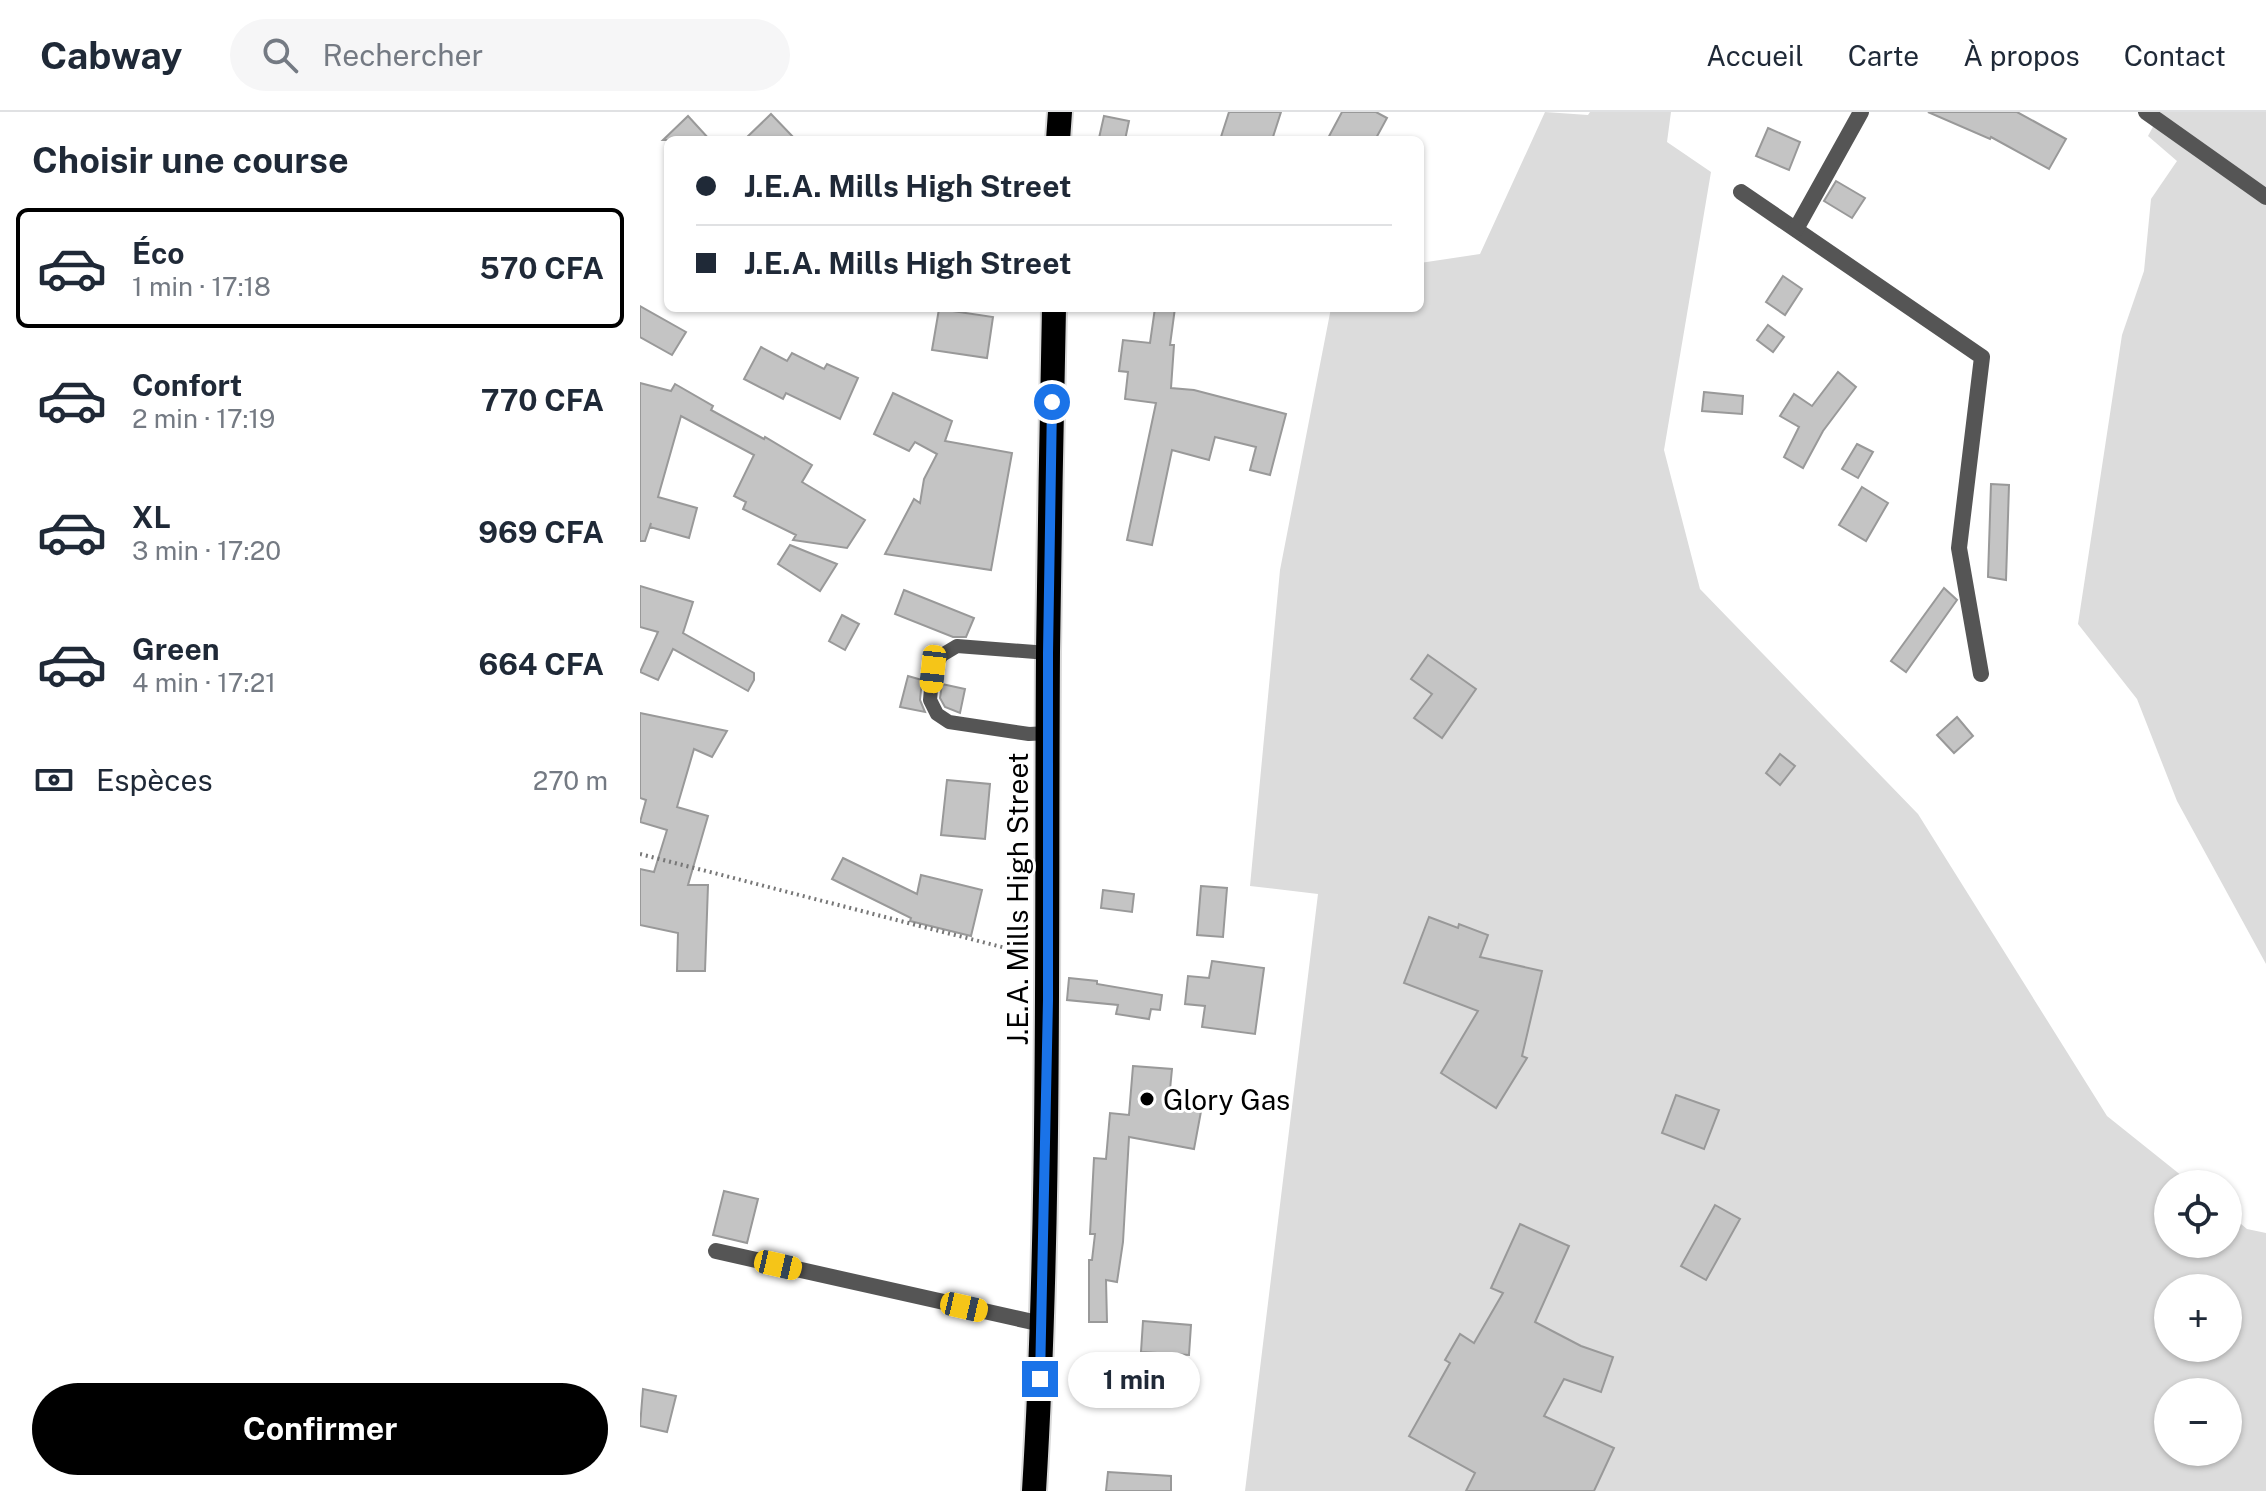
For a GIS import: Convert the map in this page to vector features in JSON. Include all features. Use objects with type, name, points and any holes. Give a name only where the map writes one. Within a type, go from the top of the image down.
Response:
[{"type":"highway","points":[[1058,136],[1060,112]]},
{"type":"highway","name":"J.E.A. Mills High Street","points":[[1034,1491],[1042,1324],[1054,312]]},
{"type":"street","points":[[1796,229],[1861,112]]},
{"type":"street","points":[[2146,112],[2266,197]]},
{"type":"street","points":[[1741,192],[1982,357],[1959,548],[1981,674]]},
{"type":"street","points":[[716,1251],[1042,1324]]},
{"type":"lane","points":[[1048,653],[957,646],[942,655],[933,669],[930,700],[937,714],[949,722],[1029,734],[1048,733]]},
{"type":"path","points":[[640,854],[1047,959]]},
{"type":"shaded area","points":[[1545,112],[1588,115],[1590,112],[1671,112],[1667,142],[1711,172],[1664,450],[1700,589],[1918,814],[2107,1116],[2174,1170],[2154,1170],[2154,1258],[2242,1258],[2242,1225],[2266,1233],[2266,1491],[1245,1491],[1318,894],[1250,886],[1280,570],[1330,312],[1424,312],[1424,262],[1480,254]]},
{"type":"shaded area","points":[[2161,112],[2266,112],[2266,964],[2177,801],[2137,699],[2078,624],[2122,335],[2144,271],[2151,199],[2177,161],[2148,136]]},
{"type":"building","points":[[1229,112],[1281,112],[1273,136],[1221,136]]},
{"type":"building","points":[[1342,112],[1376,112],[1387,118],[1377,136],[1329,136]]},
{"type":"building","points":[[1928,112],[2017,112],[2066,139],[2049,169],[1991,137]]},
{"type":"building","points":[[771,114],[792,136],[748,136]]},
{"type":"building","points":[[688,116],[706,136],[667,136]]},
{"type":"building","points":[[1104,116],[1129,121],[1126,136],[1099,136]]},
{"type":"building","points":[[1768,128],[1800,142],[1789,170],[1756,156]]},
{"type":"building","points":[[1836,181],[1865,198],[1852,218],[1824,201]]},
{"type":"building","points":[[1783,276],[1802,289],[1785,315],[1766,302]]},
{"type":"building","points":[[640,306],[686,332],[672,355],[640,337]]},
{"type":"building","points":[[938,312],[993,317],[987,358],[932,350]]},
{"type":"building","points":[[1154,312],[1174,312],[1170,345],[1174,345],[1171,388],[1194,390],[1286,414],[1270,475],[1250,470],[1256,447],[1215,437],[1209,460],[1172,450],[1152,545],[1127,540],[1156,403],[1125,399],[1128,372],[1119,371],[1123,340],[1150,343]]},
{"type":"building","points":[[1768,325],[1784,337],[1773,352],[1757,340]]},
{"type":"building","points":[[761,347],[787,361],[792,353],[824,369],[827,364],[858,378],[840,419],[786,393],[783,399],[744,379]]},
{"type":"building","points":[[1838,372],[1856,387],[1823,431],[1803,468],[1784,457],[1799,427],[1780,416],[1794,394],[1812,406]]},
{"type":"building","points":[[640,383],[671,391],[675,384],[713,406],[711,410],[812,465],[802,482],[865,520],[847,548],[793,540],[796,535],[743,509],[746,502],[734,496],[754,455],[681,416],[658,497],[697,508],[689,538],[650,527],[651,523],[645,541],[640,541]]},
{"type":"building","points":[[1704,392],[1743,396],[1742,414],[1702,411]]},
{"type":"building","points":[[893,393],[952,421],[945,441],[1012,453],[991,570],[885,554],[914,499],[920,503],[924,479],[937,454],[915,442],[909,451],[874,434]]},
{"type":"building","points":[[1857,444],[1873,452],[1858,478],[1842,469]]},
{"type":"building","points":[[1991,484],[2009,485],[2006,580],[1988,577]]},
{"type":"building","points":[[1862,487],[1888,503],[1866,541],[1839,525]]},
{"type":"building","points":[[790,545],[837,564],[820,591],[778,564]]},
{"type":"building","points":[[640,586],[693,602],[683,633],[754,673],[748,691],[673,649],[658,680],[640,672],[658,632],[640,627]]},
{"type":"building","points":[[1944,588],[1957,600],[1906,672],[1891,661]]},
{"type":"building","points":[[904,590],[974,618],[966,637],[953,637],[895,614]]},
{"type":"building","points":[[842,615],[859,624],[845,650],[829,641]]},
{"type":"building","points":[[1428,655],[1476,689],[1442,738],[1414,718],[1432,694],[1411,679]]},
{"type":"building","points":[[908,676],[922,680],[920,700],[925,712],[900,707]]},
{"type":"building","points":[[942,684],[965,689],[960,713],[945,707],[940,698]]},
{"type":"building","points":[[640,713],[727,731],[712,757],[694,749],[677,807],[708,816],[688,885],[708,885],[705,971],[677,971],[678,933],[640,925],[640,869],[654,872],[667,830],[640,822],[646,800],[640,798]]},
{"type":"building","points":[[1957,717],[1973,736],[1954,753],[1937,735]]},
{"type":"building","points":[[1780,754],[1795,766],[1780,785],[1766,773]]},
{"type":"building","points":[[947,780],[990,784],[985,839],[941,835]]},
{"type":"building","points":[[843,858],[917,894],[921,875],[982,890],[971,936],[910,921],[911,918],[832,879]]},
{"type":"building","points":[[1201,886],[1227,888],[1223,937],[1197,935]]},
{"type":"building","points":[[1103,890],[1134,894],[1132,912],[1101,908]]},
{"type":"building","points":[[1429,917],[1488,935],[1480,957],[1542,971],[1522,1056],[1527,1058],[1496,1108],[1441,1073],[1478,1011],[1404,983]]},
{"type":"building","points":[[1212,961],[1264,968],[1255,1034],[1202,1027],[1205,1006],[1185,1004],[1188,976],[1209,978]]},
{"type":"building","points":[[1069,978],[1162,995],[1160,1010],[1151,1009],[1149,1019],[1116,1014],[1118,1005],[1067,1000]]},
{"type":"building","points":[[1133,1066],[1172,1069],[1169,1100],[1202,1106],[1194,1149],[1129,1137],[1123,1242],[1117,1282],[1106,1280],[1107,1322],[1089,1322],[1089,1260],[1092,1260],[1095,1234],[1090,1234],[1094,1158],[1106,1159],[1110,1113],[1129,1115]]},
{"type":"building","points":[[1676,1095],[1719,1110],[1704,1149],[1662,1133]]},
{"type":"building","points":[[724,1191],[758,1199],[747,1243],[713,1235]]},
{"type":"building","points":[[1715,1205],[1740,1219],[1706,1280],[1681,1266]]},
{"type":"building","points":[[1520,1224],[1569,1246],[1535,1322],[1581,1346],[1613,1357],[1601,1392],[1564,1379],[1544,1416],[1614,1448],[1594,1491],[1466,1491],[1475,1473],[1409,1436],[1450,1363],[1445,1360],[1460,1334],[1474,1343],[1503,1293],[1491,1288]]},
{"type":"building","points":[[1143,1321],[1191,1325],[1189,1355],[1141,1352]]},
{"type":"building","points":[[643,1389],[676,1396],[667,1432],[640,1426]]},
{"type":"building","points":[[1108,1472],[1171,1476],[1171,1491],[1106,1491]]},
{"type":"place","name":"Glory Gas","points":[[1147,1099]]},
{"type":"route","points":[[1040,1379],[1048,1000],[1052,402]]}]
